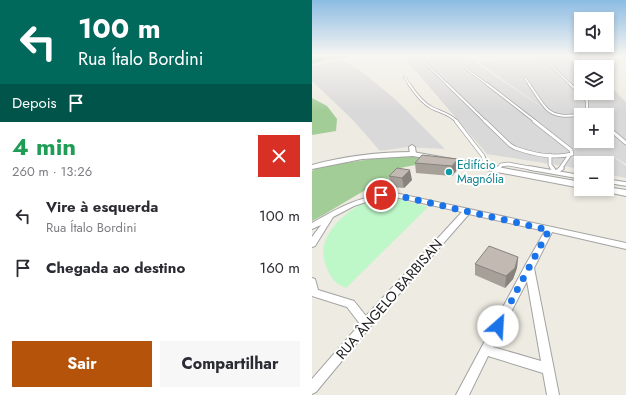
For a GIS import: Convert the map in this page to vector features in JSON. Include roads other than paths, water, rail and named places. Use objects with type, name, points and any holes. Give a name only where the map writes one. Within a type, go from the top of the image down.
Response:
[{"type":"street","points":[[312,168],[357,157],[413,150],[487,168],[554,176],[574,183]]},
{"type":"street","points":[[614,191],[626,193]]},
{"type":"street","points":[[312,227],[360,200],[381,195],[395,195],[626,246]]},
{"type":"street","name":"RUA ÂNGELO BARBISAN","points":[[312,388],[366,324],[467,211]]},
{"type":"street","points":[[312,244],[330,216]]},
{"type":"street","points":[[462,395],[549,230]]},
{"type":"street","points":[[529,266],[553,395]]},
{"type":"street","points":[[313,290],[350,304],[366,324]]},
{"type":"street","points":[[486,350],[548,369]]},
{"type":"lane","points":[[436,73],[510,145],[517,149],[560,157],[568,156]]},
{"type":"lane","points":[[473,73],[571,150],[572,154],[568,156],[563,167],[554,176]]},
{"type":"lane","points":[[559,73],[587,101],[587,108]]},
{"type":"lane","points":[[404,77],[417,95],[430,107],[454,118],[483,156],[487,168]]},
{"type":"lane","points":[[525,78],[552,112],[562,116],[574,115]]},
{"type":"lane","points":[[614,133],[626,143]]},
{"type":"lane","points":[[550,155],[550,165],[554,176]]},
{"type":"lane","points":[[554,176],[574,177]]},
{"type":"lane","points":[[614,182],[626,184]]},
{"type":"place","name":"Edifício Magnólia","points":[[449,172]]}]
